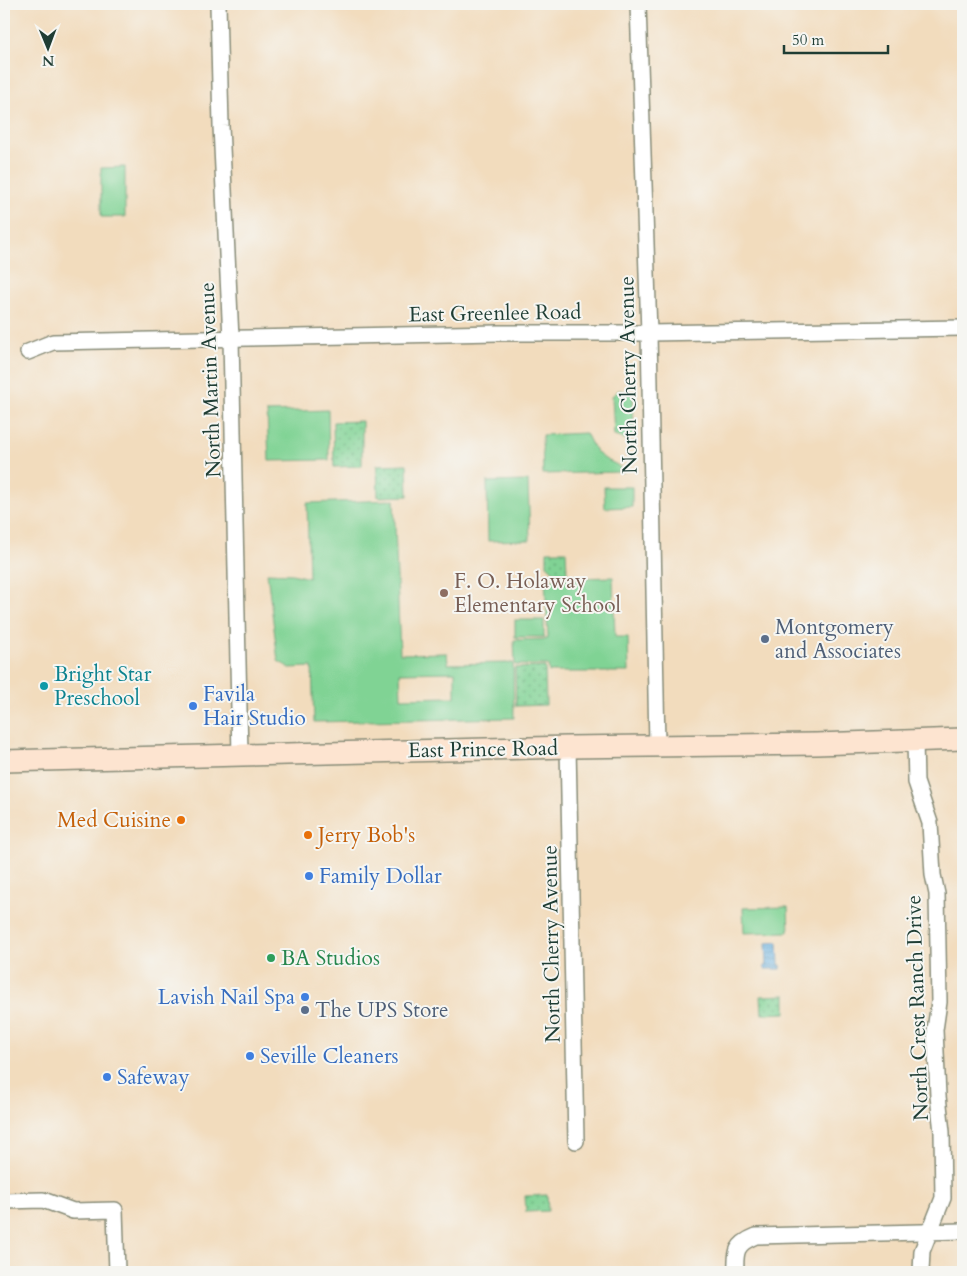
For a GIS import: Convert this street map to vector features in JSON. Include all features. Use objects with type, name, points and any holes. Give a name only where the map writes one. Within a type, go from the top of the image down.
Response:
[{"type":"main road","name":"East Prince Road","points":[[4,761],[963,739]]},
{"type":"street","name":"North Martin Avenue","points":[[218,4],[220,120],[231,339],[240,755]]},
{"type":"street","name":"North Cherry Avenue","points":[[638,4],[649,333],[657,745]]},
{"type":"street","name":"East Greenlee Road","points":[[28,352],[53,342],[498,333],[649,333],[963,328]]},
{"type":"street","name":"North Crest Ranch Drive","points":[[915,741],[916,782],[930,823],[933,875],[937,894],[939,1002],[935,1030],[938,1096],[942,1132],[943,1198],[922,1252],[921,1272]]},
{"type":"street","name":"North Cherry Avenue","points":[[568,747],[576,1141]]},
{"type":"street","points":[[4,1201],[43,1200],[73,1211],[114,1210],[117,1272]]},
{"type":"street","points":[[736,1272],[737,1250],[744,1241],[756,1236],[963,1230]]},
{"type":"green space","points":[[125,167],[125,217],[101,217],[101,168]]},
{"type":"green space","points":[[619,390],[633,394],[634,436],[624,439],[614,436],[612,396]]},
{"type":"green space","points":[[328,410],[329,460],[269,461],[267,412]]},
{"type":"green space","points":[[362,421],[362,466],[334,467],[333,422]]},
{"type":"green space","points":[[586,433],[599,454],[617,465],[624,472],[543,474],[542,435]]},
{"type":"green space","points":[[407,464],[408,496],[378,497],[377,465]]},
{"type":"green space","points":[[528,481],[530,540],[488,541],[487,482]]},
{"type":"green space","points":[[604,487],[632,487],[632,507],[605,508]]},
{"type":"green space","points":[[394,500],[400,654],[447,653],[448,664],[513,663],[514,718],[314,722],[312,667],[290,668],[278,661],[267,573],[292,574],[309,578],[307,503]],"holes":[[[455,672],[455,697],[401,698],[400,673]]]},
{"type":"green space","points":[[547,551],[566,551],[567,573],[556,573],[547,565]]},
{"type":"green space","points":[[613,577],[615,637],[628,637],[629,672],[549,672],[548,665],[515,665],[514,640],[548,639],[545,579]]},
{"type":"green space","points":[[515,620],[544,620],[544,637],[515,637]]},
{"type":"green space","points":[[545,667],[546,705],[516,706],[515,668]]},
{"type":"green space","points":[[788,907],[789,932],[744,933],[743,908]]},
{"type":"green space","points":[[786,995],[786,1013],[762,1014],[761,996]]},
{"type":"green space","points":[[547,1195],[548,1211],[526,1212],[525,1196]]},
{"type":"water","points":[[778,942],[779,965],[781,965],[781,969],[765,969],[764,966],[767,965],[766,943]]},
{"type":"place","name":"F. O. Holaway Elementary School","points":[[444,593]]},
{"type":"place","name":"Montgomery and Associates","points":[[765,639]]},
{"type":"place","name":"Bright Star Preschool","points":[[44,686]]},
{"type":"place","name":"Favila Hair Studio","points":[[193,706]]},
{"type":"place","name":"Med Cuisine","points":[[181,820]]},
{"type":"place","name":"Jerry Bob's","points":[[308,835]]},
{"type":"place","name":"Family Dollar","points":[[309,876]]},
{"type":"place","name":"BA Studios","points":[[271,958]]},
{"type":"place","name":"Lavish Nail Spa","points":[[305,997]]},
{"type":"place","name":"The UPS Store","points":[[305,1010]]},
{"type":"place","name":"Seville Cleaners","points":[[250,1056]]},
{"type":"place","name":"Safeway","points":[[107,1077]]}]
